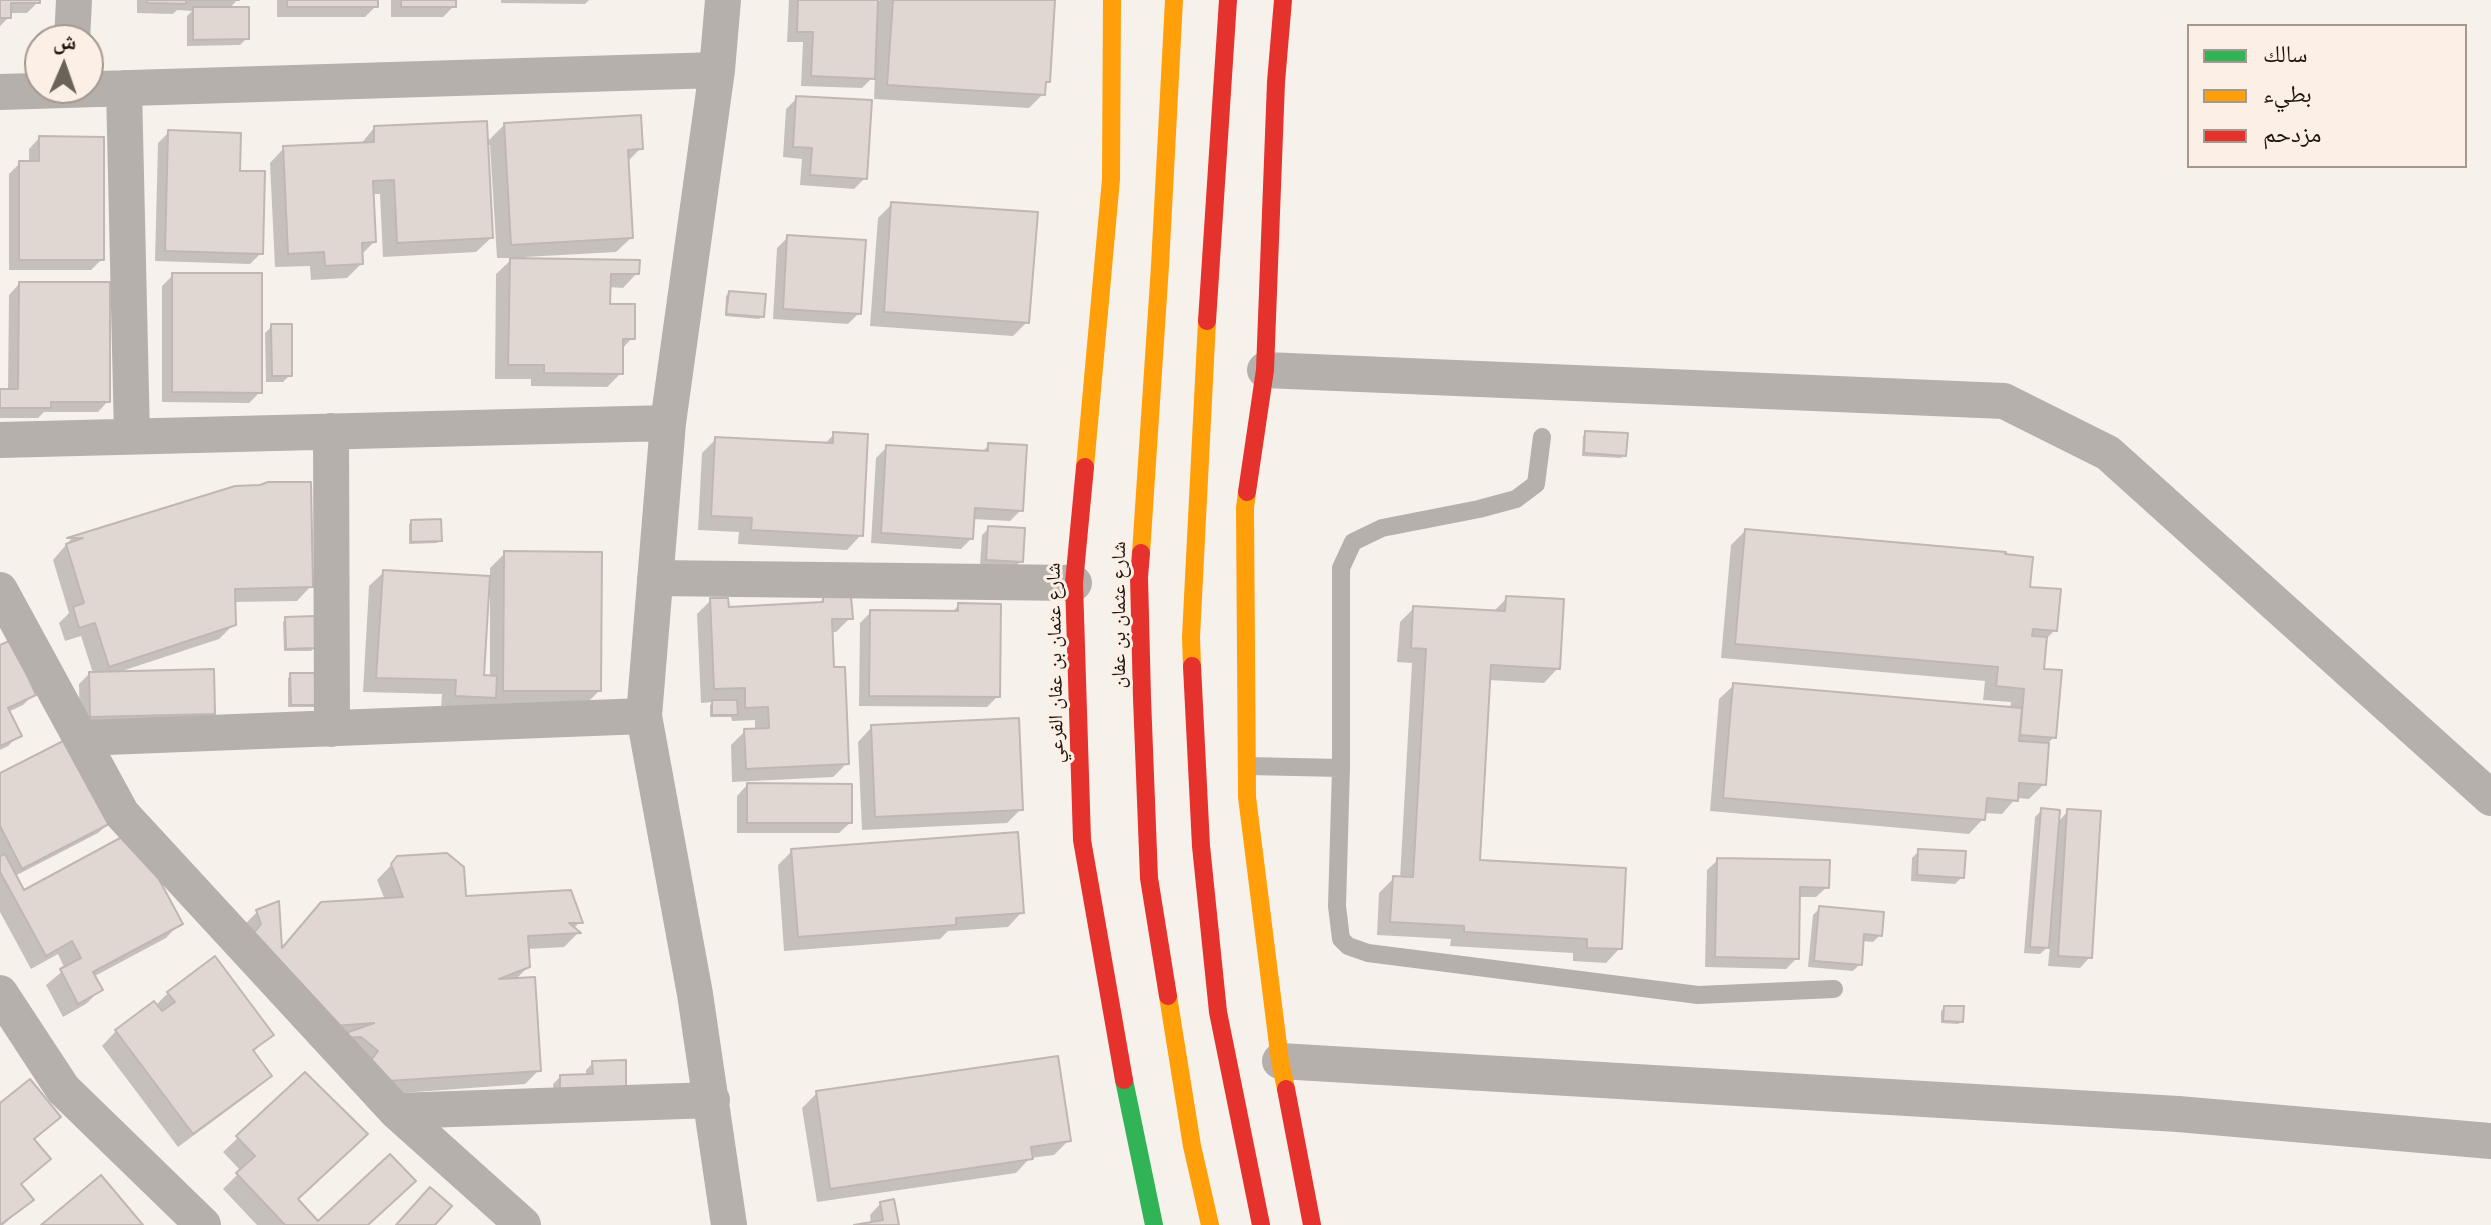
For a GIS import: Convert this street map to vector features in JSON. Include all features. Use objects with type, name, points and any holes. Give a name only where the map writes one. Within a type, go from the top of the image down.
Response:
[{"type":"main road","name":"شارع عثمان بن عفان الفرعي","points":[[1112,0],[1111,179],[1074,583],[1082,840],[1113,1026],[1154,1225]]},
{"type":"main road","name":"شارع عثمان بن عفان","points":[[1174,0],[1139,577],[1142,698],[1149,878],[1192,1146],[1210,1225]]},
{"type":"main road","points":[[1228,0],[1200,424],[1191,637],[1201,846],[1218,1012],[1261,1225]]},
{"type":"main road","points":[[1283,0],[1276,82],[1265,370],[1245,508],[1247,797],[1280,1061],[1312,1225]]},
{"type":"street","points":[[73,24],[74,0]]},
{"type":"street","points":[[723,0],[717,70],[668,423],[644,716],[712,1100],[729,1225]]},
{"type":"street","points":[[104,88],[717,70]]},
{"type":"street","points":[[124,88],[132,436]]},
{"type":"street","points":[[0,92],[24,91]]},
{"type":"street","points":[[1265,370],[2004,401],[2108,453],[2491,798]]},
{"type":"street","points":[[0,440],[668,423]]},
{"type":"street","points":[[331,431],[332,729]]},
{"type":"street","points":[[655,578],[1074,583]]},
{"type":"street","points":[[0,590],[122,814],[396,1111],[523,1225]]},
{"type":"street","points":[[81,738],[644,716]]},
{"type":"street","points":[[0,993],[63,1089],[203,1225]]},
{"type":"street","points":[[1280,1061],[2162,1112],[2491,1141]]},
{"type":"street","points":[[396,1111],[712,1100]]},
{"type":"lane","points":[[1542,437],[1536,484],[1516,499],[1382,528],[1353,542],[1341,568],[1337,906],[1341,939],[1348,946],[1368,953],[1698,995],[1834,989]]},
{"type":"lane","points":[[1247,766],[1341,768]]},
{"type":"building","points":[[0,0],[40,0],[40,3],[11,3],[11,18],[0,18]]},
{"type":"building","points":[[147,0],[186,0],[186,4],[147,3]]},
{"type":"building","points":[[287,0],[378,0],[378,7],[287,7]]},
{"type":"building","points":[[401,0],[456,0],[456,7],[401,7]]},
{"type":"building","points":[[798,0],[878,0],[875,79],[811,76],[813,32],[797,32]]},
{"type":"building","points":[[893,0],[1055,0],[1050,82],[1046,82],[1045,95],[887,85]]},
{"type":"building","points":[[193,7],[249,7],[249,39],[193,40]]},
{"type":"building","points":[[796,96],[872,100],[867,179],[810,175],[812,148],[793,147]]},
{"type":"building","points":[[641,115],[643,149],[628,150],[633,238],[511,245],[504,123]]},
{"type":"building","points":[[487,121],[493,238],[397,243],[394,180],[373,181],[376,242],[362,243],[363,264],[325,266],[324,252],[288,254],[283,146],[374,142],[374,126]]},
{"type":"building","points":[[168,130],[241,133],[240,171],[265,171],[263,254],[165,251]]},
{"type":"building","points":[[39,136],[104,137],[104,260],[19,260],[19,161],[39,161]]},
{"type":"building","points":[[891,202],[1038,212],[1029,323],[884,312]]},
{"type":"building","points":[[787,235],[866,240],[861,314],[783,309]]},
{"type":"building","points":[[510,258],[640,260],[639,274],[611,274],[610,304],[635,304],[635,339],[623,339],[623,374],[544,373],[544,365],[508,365]]},
{"type":"building","points":[[172,273],[262,273],[262,393],[172,392]]},
{"type":"building","points":[[19,282],[110,282],[110,402],[51,402],[51,408],[0,408],[0,389],[18,389]]},
{"type":"building","points":[[729,291],[766,294],[764,317],[726,314]]},
{"type":"building","points":[[271,324],[292,324],[292,376],[272,376]]},
{"type":"building","points":[[1585,431],[1628,433],[1626,456],[1584,453]]},
{"type":"building","points":[[833,432],[868,434],[863,536],[751,530],[752,518],[711,516],[715,437],[833,443]]},
{"type":"building","points":[[988,443],[1027,445],[1023,511],[975,508],[973,539],[881,533],[886,445],[988,451]]},
{"type":"building","points":[[311,482],[313,587],[235,589],[236,625],[109,667],[95,623],[79,628],[73,607],[84,603],[66,544],[83,538],[67,538],[235,486]]},
{"type":"building","points":[[441,519],[442,541],[411,542],[411,520]]},
{"type":"building","points":[[988,526],[1025,528],[1023,562],[986,560]]},
{"type":"building","points":[[1745,529],[2033,557],[2030,587],[2061,589],[2057,631],[2033,629],[2032,636],[2047,637],[2044,669],[2062,670],[2056,738],[2020,735],[2024,689],[1996,686],[1998,667],[1735,644]]},
{"type":"building","points":[[504,551],[602,552],[601,691],[503,691]]},
{"type":"building","points":[[383,570],[490,576],[484,675],[497,676],[496,698],[455,696],[456,680],[376,678]]},
{"type":"building","points":[[851,596],[853,619],[832,619],[834,667],[845,667],[849,764],[746,769],[744,729],[769,728],[768,707],[745,708],[745,688],[714,689],[710,598],[728,598],[729,607],[823,602],[823,597]]},
{"type":"building","points":[[1506,596],[1564,599],[1560,669],[1491,665],[1480,860],[1626,868],[1622,949],[1587,948],[1587,939],[1464,932],[1464,926],[1390,922],[1393,876],[1413,877],[1426,649],[1411,648],[1413,606],[1505,611]]},
{"type":"building","points":[[958,603],[1001,604],[1000,697],[869,696],[870,610],[958,611]]},
{"type":"building","points":[[315,616],[316,648],[286,649],[285,617]]},
{"type":"building","points":[[11,640],[36,695],[8,708],[22,736],[0,746],[0,645]]},
{"type":"building","points":[[214,669],[215,714],[90,717],[89,672]]},
{"type":"building","points":[[290,673],[322,673],[321,705],[291,705]]},
{"type":"building","points":[[1733,683],[2022,708],[2019,741],[2049,743],[2046,785],[2019,783],[2018,801],[1987,798],[1985,820],[1723,798]]},
{"type":"building","points":[[712,700],[737,700],[738,715],[712,715]]},
{"type":"building","points":[[1019,718],[1023,810],[875,817],[871,725]]},
{"type":"building","points":[[67,739],[111,823],[22,869],[0,826],[0,773]]},
{"type":"building","points":[[747,783],[852,784],[852,823],[747,823]]},
{"type":"building","points":[[2041,808],[2060,810],[2049,948],[2030,947]]},
{"type":"building","points":[[2067,809],[2101,811],[2092,958],[2058,956]]},
{"type":"building","points":[[133,831],[183,924],[93,972],[103,990],[78,1004],[60,969],[81,958],[72,941],[46,956],[0,872],[0,856],[5,854],[24,890]]},
{"type":"building","points":[[1018,832],[1024,913],[956,918],[956,925],[798,937],[791,849]]},
{"type":"building","points":[[1918,849],[1966,851],[1964,878],[1917,875]]},
{"type":"building","points":[[447,853],[464,867],[466,896],[571,890],[583,923],[569,923],[581,933],[528,936],[530,967],[499,979],[535,977],[541,1071],[388,1081],[368,1064],[378,1051],[361,1037],[329,1039],[374,1023],[334,1026],[250,938],[261,924],[256,910],[279,901],[282,948],[321,902],[403,897],[391,864],[397,856]]},
{"type":"building","points":[[1717,858],[1830,860],[1829,888],[1800,887],[1799,959],[1715,957]]},
{"type":"building","points":[[1819,906],[1884,912],[1882,936],[1864,934],[1862,965],[1814,961]]},
{"type":"building","points":[[215,956],[274,1035],[253,1050],[272,1076],[193,1134],[115,1030],[154,1001],[162,1011],[175,1002],[167,992]]},
{"type":"building","points":[[1944,1006],[1964,1006],[1963,1022],[1943,1021]]},
{"type":"building","points":[[1058,1056],[1071,1141],[1031,1147],[1033,1159],[830,1189],[816,1091]]},
{"type":"building","points":[[626,1060],[626,1094],[560,1096],[560,1075],[593,1074],[592,1061]]},
{"type":"building","points":[[305,1072],[368,1134],[298,1199],[318,1221],[390,1154],[416,1181],[368,1225],[285,1225],[236,1173],[255,1156],[236,1136]]},
{"type":"building","points":[[30,1079],[61,1117],[34,1139],[51,1159],[21,1184],[34,1200],[0,1225],[0,1103]]},
{"type":"building","points":[[101,1175],[143,1225],[41,1225]]},
{"type":"building","points":[[430,1187],[452,1206],[435,1225],[396,1225]]},
{"type":"building","points":[[894,1199],[899,1225],[854,1225],[883,1220],[880,1202]]},
{"type":"traffic: fast","points":[[1124,1080],[1154,1225]]},
{"type":"traffic: slow","points":[[1085,467],[1111,179],[1112,0]]},
{"type":"traffic: slow","points":[[1141,553],[1174,0]]},
{"type":"traffic: slow","points":[[1192,666],[1207,321]]},
{"type":"traffic: slow","points":[[1247,492],[1247,797],[1286,1089]]},
{"type":"traffic: slow","points":[[1168,996],[1192,1146],[1210,1225]]},
{"type":"traffic: jam","points":[[1207,321],[1228,0]]},
{"type":"traffic: jam","points":[[1247,492],[1265,370],[1276,82],[1283,0]]},
{"type":"traffic: jam","points":[[1085,467],[1074,583],[1082,840],[1124,1080]]},
{"type":"traffic: jam","points":[[1141,553],[1139,577],[1149,878],[1168,996]]},
{"type":"traffic: jam","points":[[1192,666],[1201,846],[1218,1012],[1261,1225]]},
{"type":"traffic: jam","points":[[1286,1089],[1312,1225]]}]
